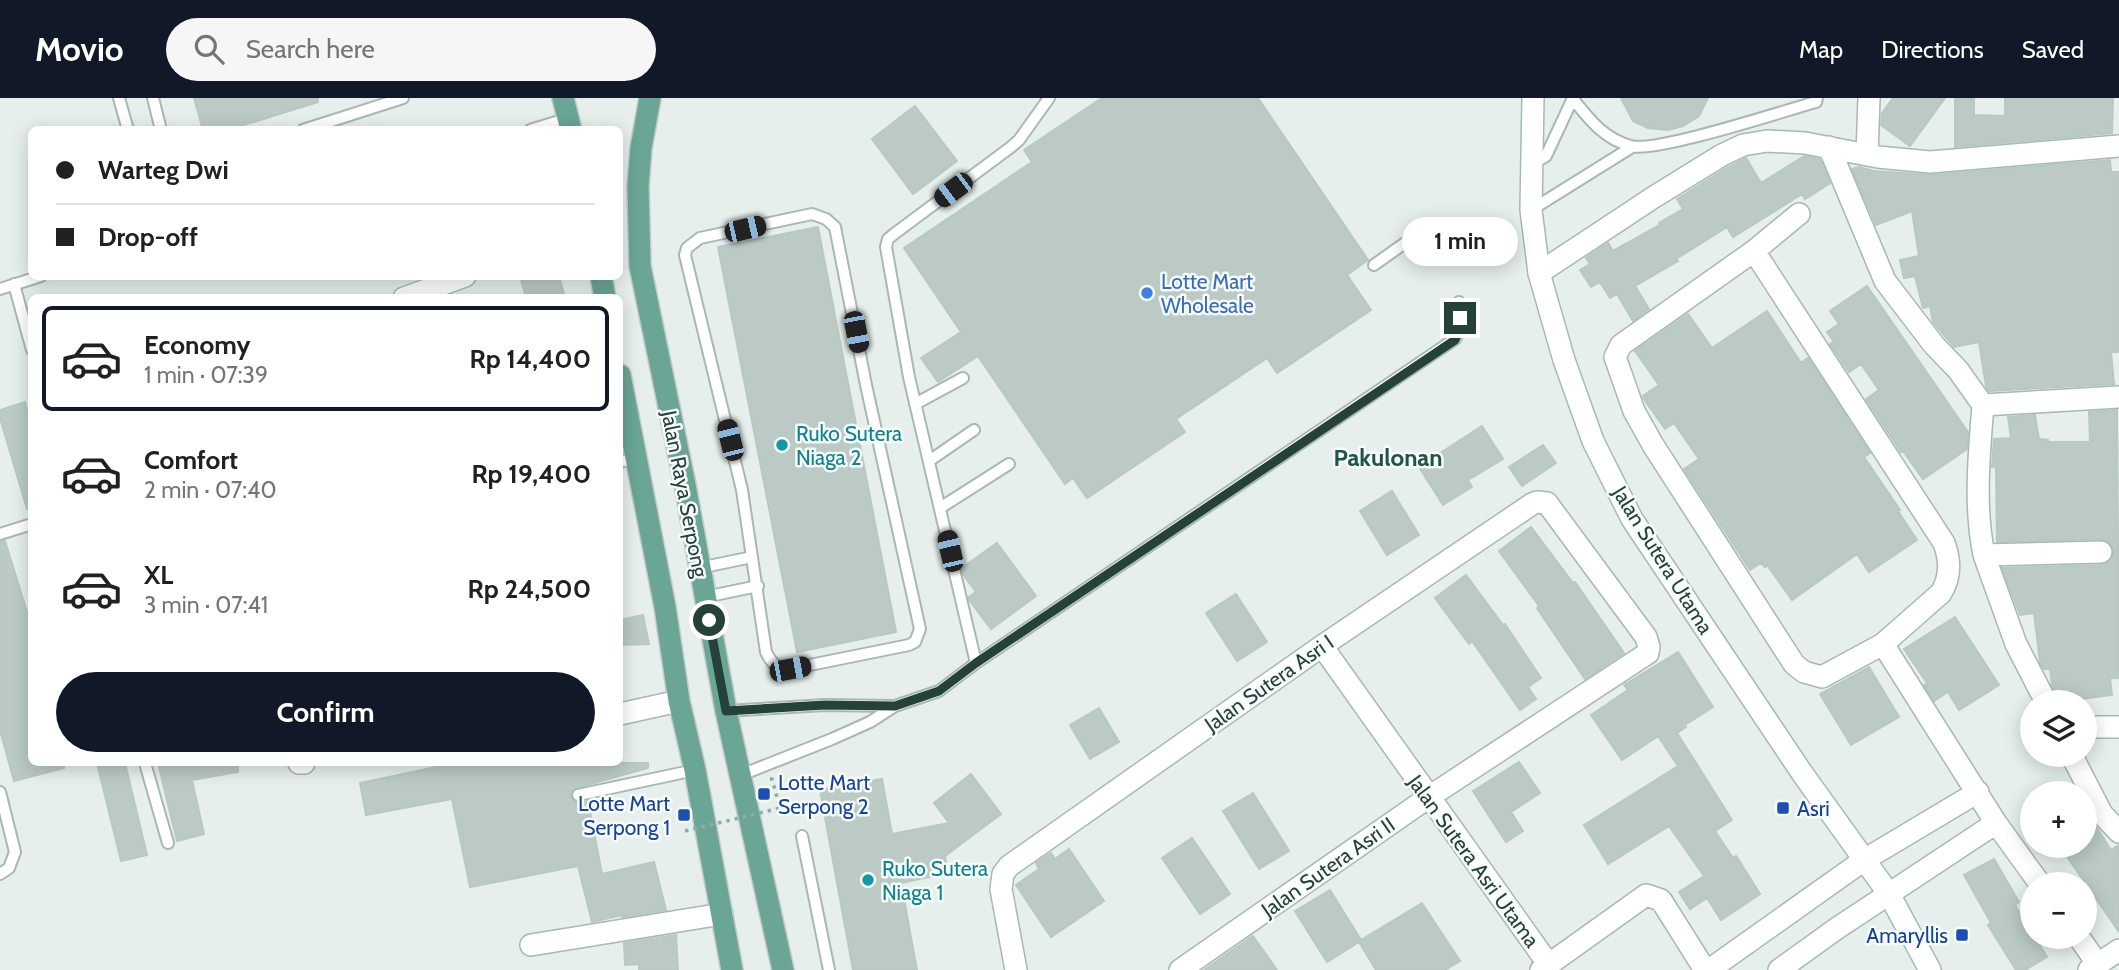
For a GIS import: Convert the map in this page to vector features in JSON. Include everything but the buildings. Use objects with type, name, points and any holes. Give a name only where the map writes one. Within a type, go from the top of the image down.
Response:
[{"type":"main road","name":"Jalan Raya Serpong","points":[[650,98],[641,148],[638,186],[640,267],[685,485],[726,711],[783,970]]},
{"type":"main road","name":"Jalan Raya Serpong","points":[[623,407],[628,460],[665,607],[679,701],[695,770],[732,970]]},
{"type":"street","name":"Jalan Sutera Utama","points":[[1533,98],[1531,210],[1539,273],[1564,360],[1593,441],[1632,519],[1802,773],[1889,894],[1930,970]]},
{"type":"street","points":[[1867,155],[1869,98]]},
{"type":"street","points":[[1539,273],[1654,197],[1743,145],[1767,141],[1829,146],[1867,155],[1930,162],[2119,146]]},
{"type":"street","points":[[1829,146],[1885,281],[1983,405],[1979,459],[1979,529],[1984,555],[2016,643],[2040,690]]},
{"type":"street","points":[[1754,251],[1852,398],[1944,543],[1948,554],[1949,567],[1941,593],[1883,643],[1822,677],[1804,671],[1794,664],[1653,445],[1634,411],[1615,357],[1621,345],[1754,251],[1799,214]]},
{"type":"street","points":[[415,294],[454,280]]},
{"type":"street","points":[[1983,405],[2119,397]]},
{"type":"street","name":"Jalan Sutera Asri I","points":[[1016,970],[1001,889],[1003,874],[1015,861],[1322,646],[1532,504],[1542,501],[1550,506],[1646,636],[1649,647]]},
{"type":"street","points":[[1984,555],[2101,552]]},
{"type":"street","points":[[1883,643],[1996,823],[2031,872]]},
{"type":"street","name":"Jalan Sutera Asri Utama","points":[[1322,646],[1545,967],[1642,897],[1652,895],[1661,900],[1707,970]]},
{"type":"street","name":"Jalan Sutera Asri II","points":[[1180,970],[1429,797],[1645,656],[1649,647]]},
{"type":"street","points":[[623,713],[679,701]]},
{"type":"street","points":[[2097,727],[2119,727]]},
{"type":"street","points":[[2078,767],[2102,814],[2119,832]]},
{"type":"street","points":[[1707,970],[1864,860],[1978,792]]},
{"type":"street","points":[[1779,970],[1996,823]]},
{"type":"street","points":[[531,945],[722,914]]},
{"type":"street","points":[[2084,949],[2093,967],[2119,950]]},
{"type":"lane","points":[[119,98],[127,126]]},
{"type":"lane","points":[[153,98],[160,126]]},
{"type":"lane","points":[[316,126],[403,98]]},
{"type":"lane","points":[[976,663],[915,404],[887,253],[888,240],[1019,139],[1049,98]]},
{"type":"lane","points":[[1531,162],[1547,162],[1556,133],[1573,98],[1596,128],[1632,146]]},
{"type":"lane","points":[[1531,210],[1632,146],[1670,142],[1816,102],[1817,98]]},
{"type":"lane","points":[[540,126],[568,115]]},
{"type":"lane","points":[[1531,162],[1556,133]]},
{"type":"lane","points":[[812,214],[835,226],[866,385],[920,623],[919,635],[915,642],[909,645],[790,669],[780,668],[771,663],[766,652],[758,586],[742,490],[685,255],[687,248],[700,239],[812,214]]},
{"type":"lane","points":[[1374,265],[1412,239],[1458,229]]},
{"type":"lane","points":[[0,289],[28,280]]},
{"type":"lane","points":[[14,284],[28,335]]},
{"type":"lane","points":[[742,780],[870,723],[895,706],[939,691],[976,663],[1455,340],[1459,331],[1459,302]]},
{"type":"lane","points":[[915,404],[963,378]]},
{"type":"lane","points":[[929,461],[974,430]]},
{"type":"lane","points":[[940,508],[1009,464]]},
{"type":"lane","points":[[0,534],[28,525]]},
{"type":"lane","points":[[699,568],[752,557]]},
{"type":"lane","points":[[705,597],[758,586]]},
{"type":"lane","points":[[726,711],[825,705],[895,706]]},
{"type":"lane","points":[[146,766],[168,843]]},
{"type":"lane","points":[[578,795],[695,770]]},
{"type":"lane","points":[[0,792],[15,852],[9,868],[0,874]]},
{"type":"lane","points":[[802,836],[829,970]]},
{"type":"path","points":[[685,831],[780,808],[772,779],[742,780]]},
{"type":"place","name":"Lotte Mart Wholesale","points":[[1147,293]]},
{"type":"place","name":"Ruko Sutera Niaga 2","points":[[782,445]]},
{"type":"place","name":"Lotte Mart Serpong 2","points":[[764,794]]},
{"type":"place","name":"Asri","points":[[1783,808]]},
{"type":"place","name":"Lotte Mart Serpong 1","points":[[684,815]]},
{"type":"place","name":"Ruko Sutera Niaga 1","points":[[868,880]]},
{"type":"place","name":"Amaryllis","points":[[1962,935]]},
{"type":"district","name":"Pakulonan","points":[[1388,457]]},
{"type":"route","points":[[709,620],[726,711],[825,705],[895,706],[939,691],[976,663],[1455,340],[1460,318]]}]
